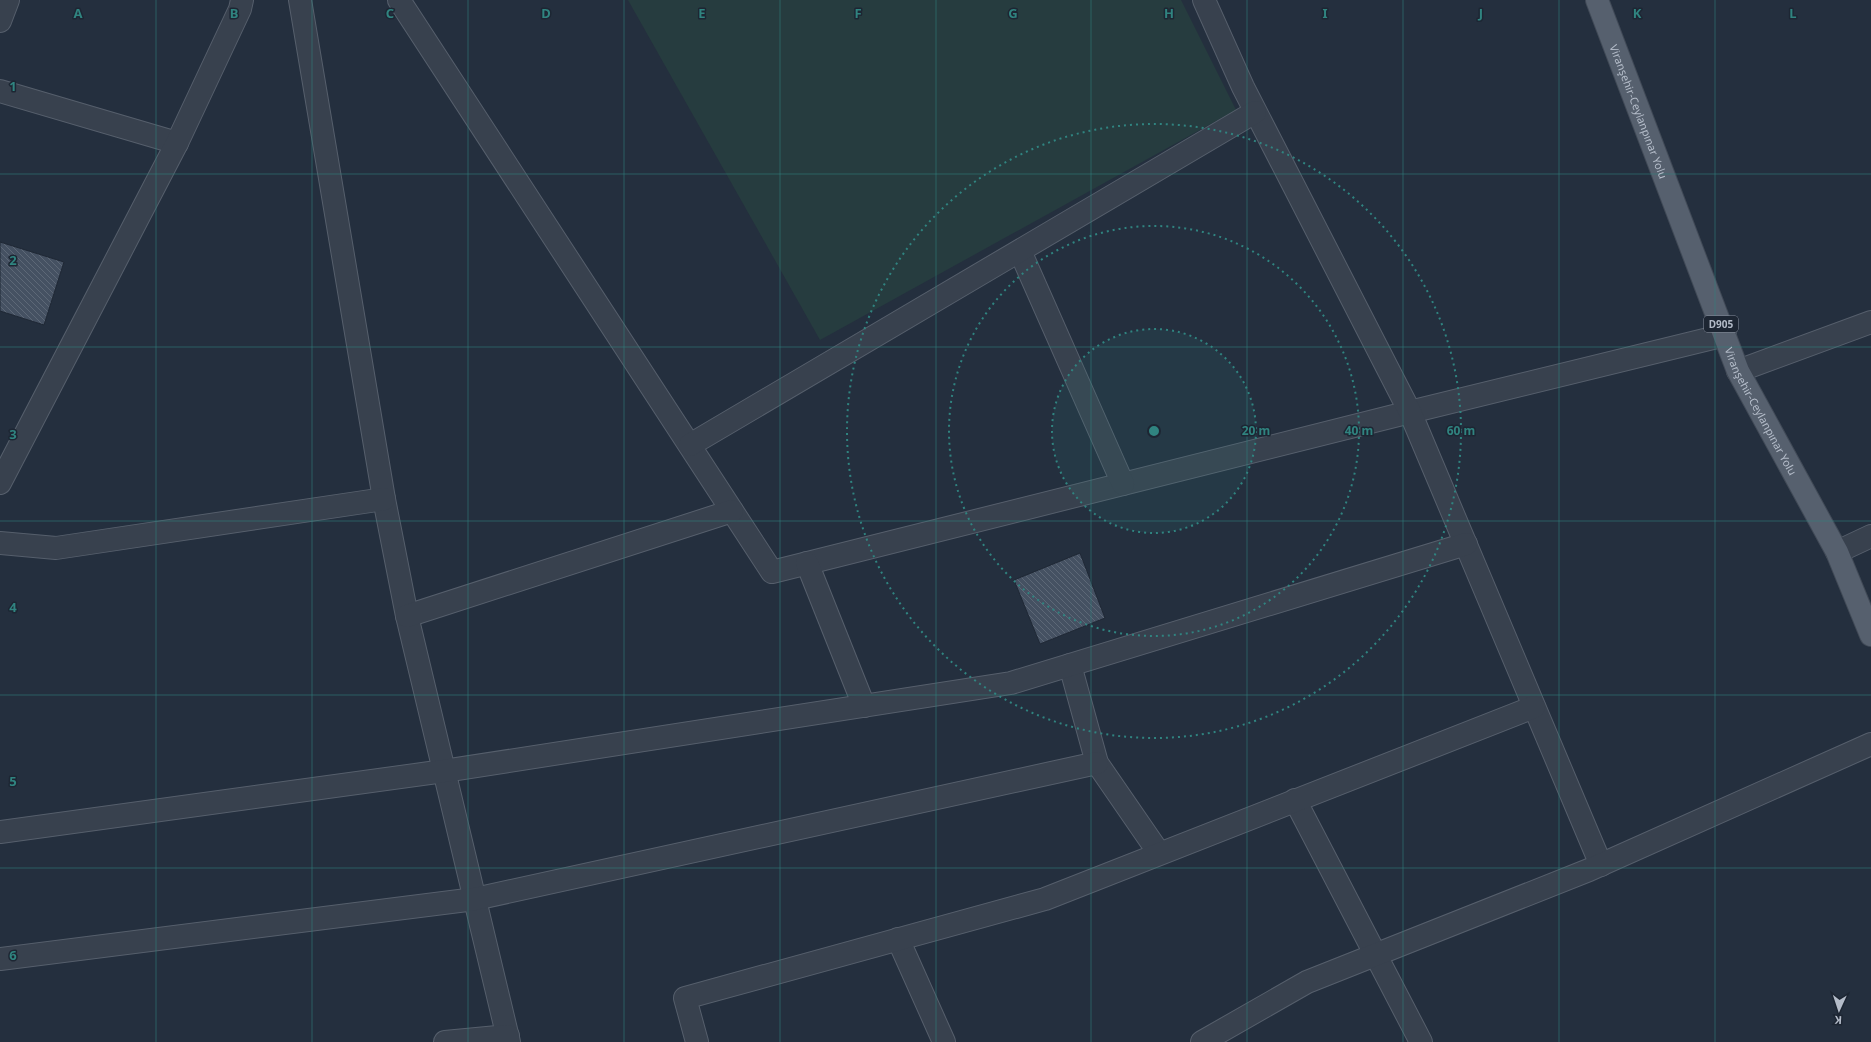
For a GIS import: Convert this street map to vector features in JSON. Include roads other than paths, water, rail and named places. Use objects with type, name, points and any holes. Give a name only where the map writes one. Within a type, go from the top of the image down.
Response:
[{"type":"main road","name":"Viranşehir-Ceylanpınar Yolu","points":[[1597,0],[1738,371],[1837,552],[1871,635]]},
{"type":"street","points":[[0,21],[8,0]]},
{"type":"street","points":[[0,484],[177,143],[240,9],[242,0]]},
{"type":"street","points":[[300,0],[384,499],[407,616],[509,1039],[445,1042]]},
{"type":"street","points":[[399,0],[772,572],[1410,412],[1725,335]]},
{"type":"street","points":[[1204,0],[1243,87],[1410,412],[1601,865]]},
{"type":"street","points":[[0,91],[177,143]]},
{"type":"street","points":[[690,446],[1256,112]]},
{"type":"street","points":[[1020,251],[1122,484]]},
{"type":"street","points":[[1738,371],[1871,322]]},
{"type":"street","points":[[0,543],[56,548],[384,499]]},
{"type":"street","points":[[407,616],[732,511]]},
{"type":"street","points":[[1837,552],[1871,536]]},
{"type":"street","points":[[0,832],[444,771],[1011,683],[1466,544]]},
{"type":"street","points":[[807,563],[864,706]]},
{"type":"street","points":[[1070,665],[1097,763],[1159,853]]},
{"type":"street","points":[[697,1042],[685,998],[1045,899],[1534,707]]},
{"type":"street","points":[[1202,1042],[1307,982],[1601,865],[1871,744]]},
{"type":"street","points":[[0,959],[476,899],[1097,763]]},
{"type":"street","points":[[1295,800],[1421,1042]]},
{"type":"street","points":[[898,939],[944,1042]]}]
